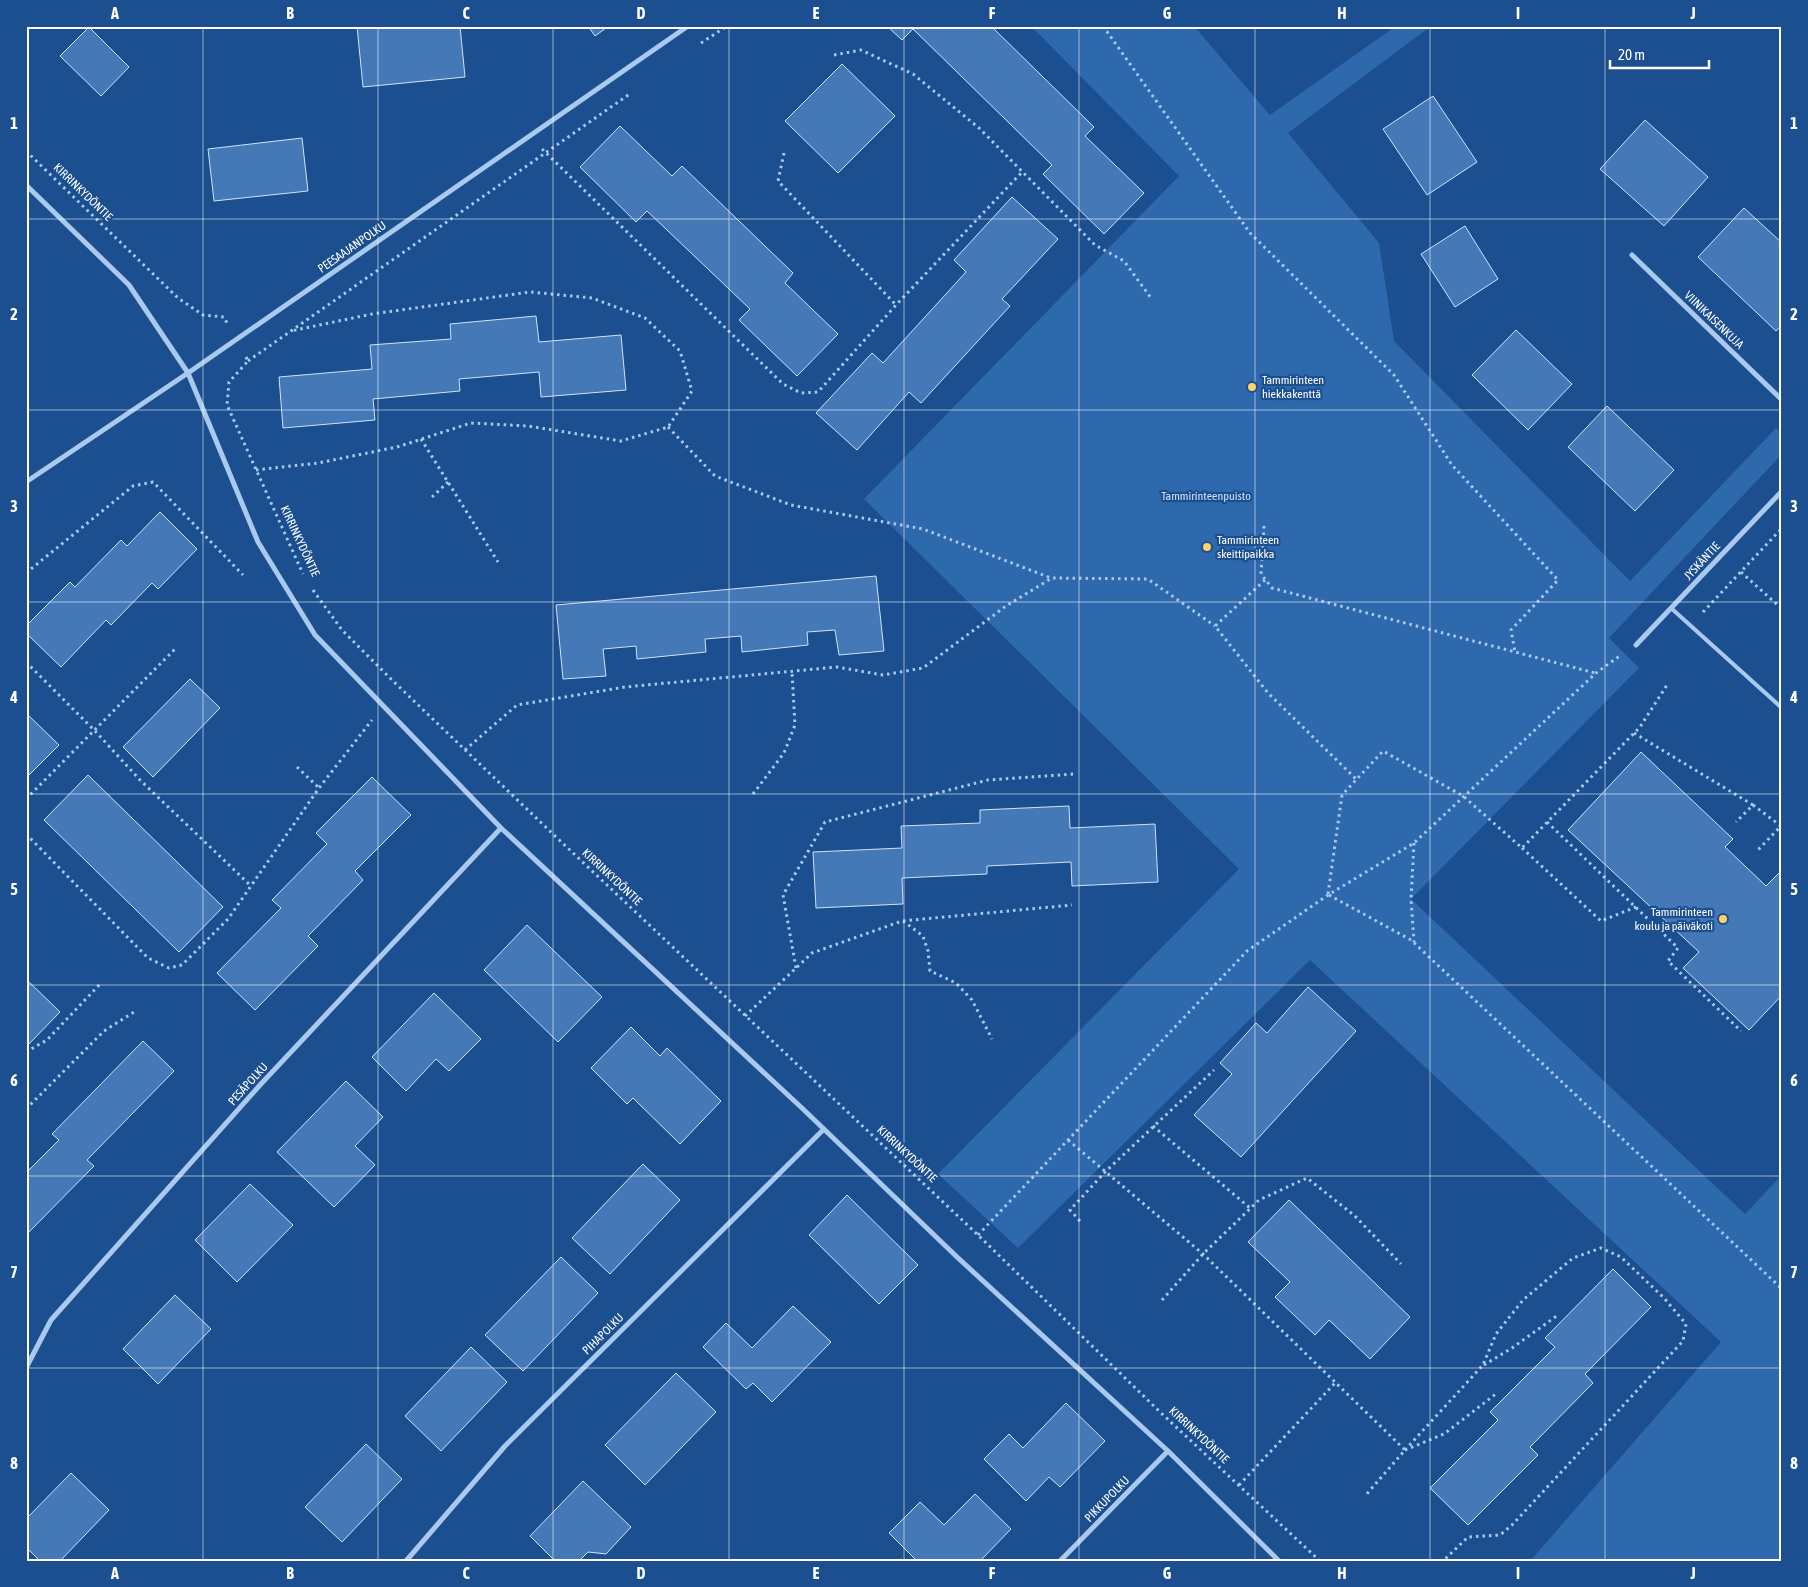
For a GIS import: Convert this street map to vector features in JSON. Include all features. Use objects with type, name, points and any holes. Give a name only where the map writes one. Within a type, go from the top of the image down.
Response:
[{"type":"street","name":"PEESAAJANPOLKU","points":[[26,482],[237,339],[688,26]]},
{"type":"street","points":[[26,185],[129,285],[188,372],[258,542],[316,635],[501,828],[824,1129],[957,1257],[1168,1451],[1279,1561]]},
{"type":"street","name":"VIINIKAISENKUJA","points":[[1632,255],[1782,400]]},
{"type":"street","name":"JYSKÄNTIE","points":[[1636,645],[1782,491]]},
{"type":"street","name":"PESÄPOLKU","points":[[26,1368],[51,1320],[260,1085],[501,828]]},
{"type":"street","name":"PIHAPOLKU","points":[[406,1561],[504,1446],[824,1129]]},
{"type":"street","name":"PIKKUPOLKU","points":[[1060,1561],[1168,1451]]},
{"type":"lane","points":[[1671,608],[1782,708]]},
{"type":"path","points":[[698,45],[727,26]]},
{"type":"path","points":[[1103,26],[1250,233],[1394,375],[1452,465],[1558,580],[1511,630],[1515,652]]},
{"type":"path","points":[[834,55],[861,50],[913,74],[979,128],[1095,245],[1124,261],[1151,298]]},
{"type":"path","points":[[248,361],[634,90]]},
{"type":"path","points":[[528,137],[783,384],[801,393],[818,392],[896,305],[1023,171]]},
{"type":"path","name":"KIRRINKYDÖNTIE","points":[[26,151],[178,298],[203,315],[224,317],[248,361],[229,382],[227,405],[306,580]]},
{"type":"path","points":[[784,153],[778,181],[896,305]]},
{"type":"path","points":[[256,470],[318,463],[397,447],[470,423],[528,426],[621,441],[668,427],[692,391],[680,351],[645,318],[592,298],[530,292],[372,314],[291,331]]},
{"type":"path","points":[[668,427],[715,476],[790,505],[923,529],[1052,578],[1148,578],[1215,626],[1268,693],[1356,779]]},
{"type":"path","points":[[420,439],[498,562]]},
{"type":"path","points":[[26,573],[133,486],[154,482],[243,574]]},
{"type":"path","points":[[432,497],[448,482]]},
{"type":"path","points":[[1264,526],[1261,574],[1272,588],[1596,673]]},
{"type":"path","points":[[1690,626],[1782,528]]},
{"type":"path","points":[[1741,572],[1782,609]]},
{"type":"path","points":[[465,750],[517,705],[625,686],[837,667],[883,675],[923,668],[1006,606],[1052,578]]},
{"type":"path","points":[[1215,626],[1265,580]]},
{"type":"path","name":"KIRRINKYDÖNTIE","points":[[310,586],[342,630],[465,750],[978,1235],[1160,1412],[1320,1561]]},
{"type":"path","points":[[978,1235],[1247,951],[1328,895],[1414,843],[1596,673],[1636,645]]},
{"type":"path","points":[[26,800],[177,646]]},
{"type":"path","points":[[26,662],[95,731],[140,780],[251,886]]},
{"type":"path","points":[[753,794],[784,752],[795,725],[792,672]]},
{"type":"path","points":[[1522,848],[1640,727],[1666,685]]},
{"type":"path","points":[[26,834],[148,958],[168,968],[182,965],[228,919],[318,788],[364,728],[384,706]]},
{"type":"path","points":[[1634,733],[1753,805],[1781,825],[1756,852]]},
{"type":"path","points":[[1328,895],[1342,795],[1383,750],[1463,796],[1601,922],[1636,907]]},
{"type":"path","points":[[297,767],[318,788]]},
{"type":"path","points":[[796,968],[783,895],[826,822],[988,780],[1074,774]]},
{"type":"path","points":[[1736,822],[1753,805]]},
{"type":"path","points":[[1548,822],[1678,948],[1668,961],[1741,1031]]},
{"type":"path","points":[[1328,895],[1415,943],[1411,899],[1414,843]]},
{"type":"path","points":[[745,1016],[812,953],[902,921],[1072,905]]},
{"type":"path","points":[[902,921],[923,936],[928,951],[930,972],[956,982],[972,1000],[992,1039]]},
{"type":"path","points":[[1411,940],[1782,1289]]},
{"type":"path","points":[[26,1052],[47,1040],[102,982]]},
{"type":"path","points":[[26,1109],[104,1031],[134,1012]]},
{"type":"path","points":[[1080,1221],[1070,1210],[1106,1171],[1214,1070]]},
{"type":"path","points":[[1153,1126],[1250,1208]]},
{"type":"path","points":[[1068,1140],[1203,1254],[1405,1450]]},
{"type":"path","points":[[1162,1300],[1203,1254],[1259,1200],[1308,1178],[1355,1216],[1401,1264]]},
{"type":"path","points":[[1443,1561],[1468,1537],[1500,1535],[1512,1525],[1683,1342],[1686,1324],[1664,1298],[1621,1257],[1601,1248],[1573,1258],[1523,1300],[1496,1334],[1483,1365]]},
{"type":"path","points":[[1364,1496],[1483,1365],[1512,1348],[1558,1315]]},
{"type":"path","points":[[1239,1485],[1336,1382]]},
{"type":"path","points":[[1405,1450],[1444,1434],[1497,1393]]},
{"type":"green space","name":"Tammirinteenpuisto","points":[[1031,26],[1194,26],[1270,115],[1396,26],[1431,26],[1288,133],[1379,243],[1394,341],[1630,581],[1776,428],[1782,434],[1782,454],[1609,638],[1639,668],[1411,899],[1745,1214],[1782,1175],[1782,1561],[1530,1561],[1721,1342],[1310,960],[1018,1248],[938,1174],[1239,869],[864,499],[1179,176]]},
{"type":"building","points":[[357,26],[460,26],[465,77],[363,87]]},
{"type":"building","points":[[588,26],[609,26],[595,36]]},
{"type":"building","points":[[887,26],[991,26],[1094,127],[1085,136],[1144,193],[1104,234],[1043,174],[1052,165],[913,29],[902,40]]},
{"type":"building","points":[[89,27],[129,67],[101,96],[60,56]]},
{"type":"building","points":[[842,64],[895,116],[838,173],[785,121]]},
{"type":"building","points":[[1433,96],[1477,162],[1427,195],[1383,129]]},
{"type":"building","points":[[1645,120],[1708,177],[1664,226],[1600,169]]},
{"type":"building","points":[[620,126],[672,176],[682,166],[793,273],[785,283],[838,334],[797,376],[739,320],[750,309],[647,211],[636,222],[580,167]]},
{"type":"building","points":[[302,138],[308,191],[214,201],[208,149]]},
{"type":"building","points":[[1012,197],[1058,239],[1002,299],[1010,306],[921,403],[909,392],[857,450],[816,413],[872,353],[883,363],[966,272],[954,260]]},
{"type":"building","points":[[1744,208],[1782,243],[1782,325],[1776,331],[1698,257]]},
{"type":"building","points":[[1465,226],[1498,279],[1455,307],[1421,254]]},
{"type":"building","points":[[536,316],[539,342],[621,335],[626,390],[541,397],[539,372],[459,379],[460,391],[373,399],[375,420],[283,428],[279,377],[372,369],[370,345],[451,339],[450,324]]},
{"type":"building","points":[[1516,330],[1572,384],[1528,430],[1472,375]]},
{"type":"building","points":[[1607,406],[1674,470],[1635,511],[1568,447]]},
{"type":"building","points":[[160,512],[197,549],[158,589],[152,583],[111,625],[106,620],[61,667],[26,633],[26,626],[70,582],[75,587],[121,540],[127,546]]},
{"type":"building","points":[[876,576],[884,651],[839,655],[835,630],[807,632],[808,645],[742,652],[741,636],[705,639],[706,652],[637,659],[636,646],[603,649],[606,676],[563,679],[556,605]]},
{"type":"building","points":[[190,679],[220,708],[153,777],[123,747]]},
{"type":"building","points":[[26,713],[59,745],[26,778]]},
{"type":"building","name":"Tammirinteen koulu ja päiväkoti","points":[[1641,752],[1733,839],[1725,847],[1766,886],[1782,870],[1782,995],[1749,1030],[1683,968],[1699,952],[1568,830]]},
{"type":"building","points":[[88,775],[223,907],[179,952],[44,820]]},
{"type":"building","points":[[372,777],[411,815],[355,871],[363,880],[308,936],[318,946],[255,1010],[217,973],[281,908],[272,900],[327,844],[316,833]]},
{"type":"building","points":[[1069,806],[1070,828],[1155,824],[1158,882],[1072,886],[1071,862],[987,866],[987,874],[902,878],[903,904],[816,908],[813,852],[902,848],[901,826],[980,823],[980,810]]},
{"type":"building","points":[[527,925],[602,997],[558,1042],[484,970]]},
{"type":"building","points":[[26,979],[60,1012],[27,1046],[26,1045]]},
{"type":"building","points":[[1308,987],[1356,1031],[1241,1157],[1194,1115],[1232,1074],[1220,1063],[1256,1023],[1267,1033]]},
{"type":"building","points":[[434,993],[481,1039],[449,1071],[436,1059],[406,1091],[372,1057]]},
{"type":"building","points":[[631,1027],[660,1056],[667,1048],[721,1101],[680,1144],[633,1098],[627,1104],[591,1068]]},
{"type":"building","points":[[143,1041],[174,1071],[87,1160],[94,1166],[26,1235],[26,1173],[59,1140],[52,1134]]},
{"type":"building","points":[[346,1081],[383,1117],[355,1146],[375,1165],[334,1207],[277,1152]]},
{"type":"building","points":[[643,1164],[680,1200],[610,1274],[572,1238]]},
{"type":"building","points":[[250,1184],[293,1225],[237,1282],[195,1240]]},
{"type":"building","points":[[847,1195],[918,1265],[879,1304],[809,1235]]},
{"type":"building","points":[[1289,1200],[1410,1317],[1370,1359],[1329,1320],[1315,1335],[1275,1297],[1290,1282],[1248,1242]]},
{"type":"building","points":[[561,1257],[598,1293],[523,1371],[485,1335]]},
{"type":"building","points":[[1613,1269],[1651,1307],[1585,1374],[1593,1383],[1530,1447],[1538,1455],[1468,1525],[1430,1488],[1498,1420],[1490,1412],[1555,1347],[1545,1338]]},
{"type":"building","points":[[175,1295],[211,1329],[158,1384],[123,1349]]},
{"type":"building","points":[[793,1306],[831,1342],[772,1402],[753,1383],[746,1389],[703,1347],[726,1323],[752,1348]]},
{"type":"building","points":[[471,1347],[507,1382],[441,1451],[405,1416]]},
{"type":"building","points":[[676,1373],[716,1412],[645,1485],[605,1445]]},
{"type":"building","points":[[1066,1403],[1105,1441],[1060,1487],[1049,1477],[1026,1501],[984,1459],[1009,1434],[1023,1448]]},
{"type":"building","points":[[366,1444],[402,1479],[342,1542],[305,1507]]},
{"type":"building","points":[[71,1473],[109,1510],[60,1561],[40,1561],[26,1547],[26,1519]]},
{"type":"building","points":[[583,1481],[631,1527],[606,1554],[588,1552],[579,1561],[555,1561],[530,1536]]},
{"type":"building","points":[[975,1494],[1011,1529],[980,1561],[917,1561],[889,1533],[920,1502],[944,1525]]},
{"type":"place","name":"Tammirinteen hiekkakenttä","points":[[1252,387]]},
{"type":"place","name":"Tammirinteen skeittipaikka","points":[[1207,547]]},
{"type":"place","name":"Tammirinteen koulu ja päiväkoti","points":[[1723,919]]}]
